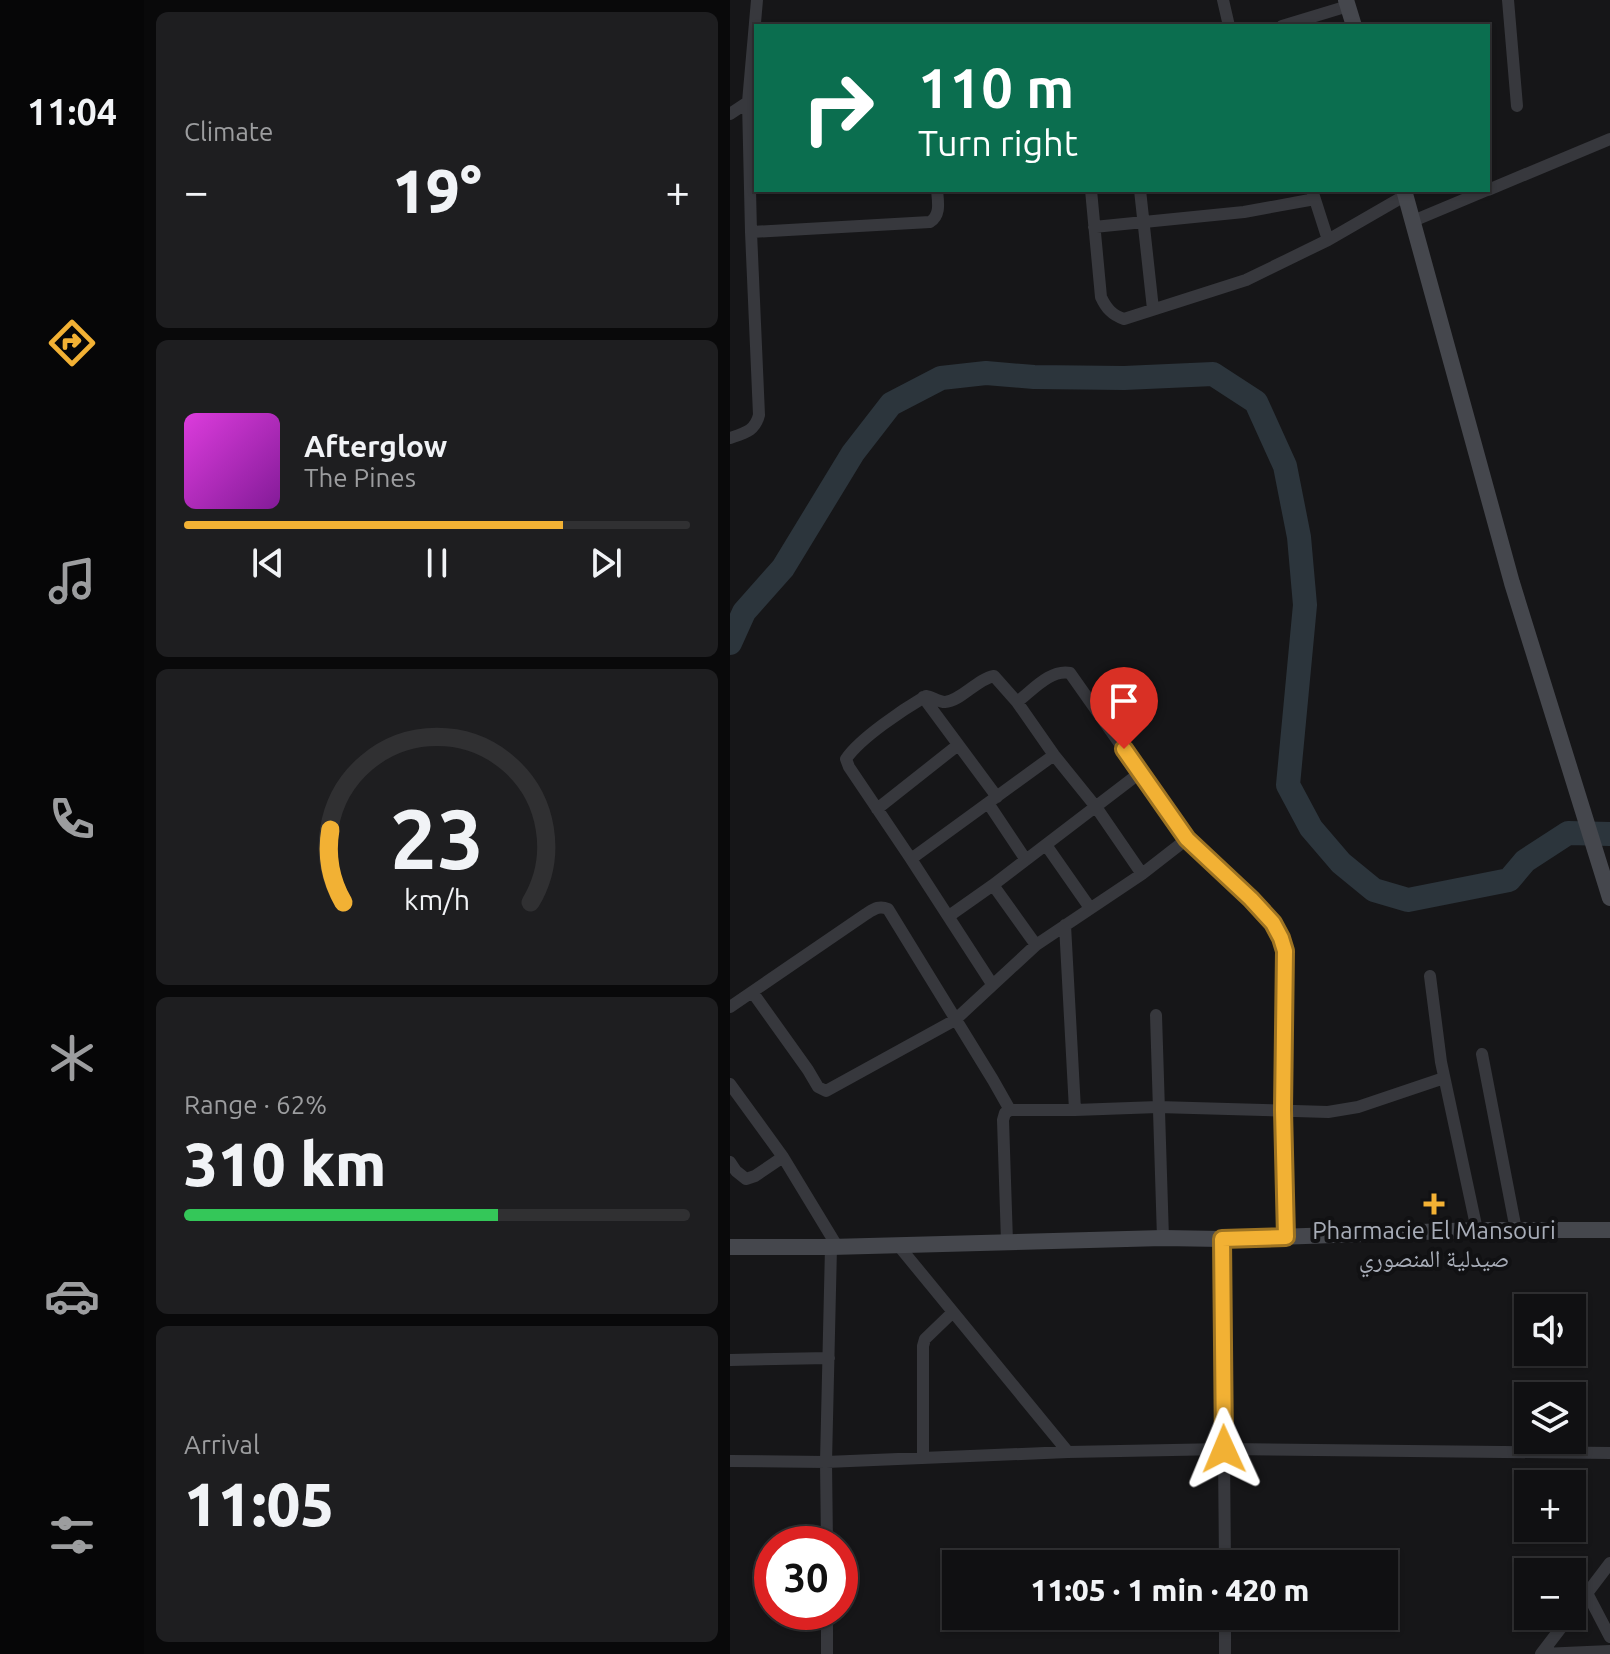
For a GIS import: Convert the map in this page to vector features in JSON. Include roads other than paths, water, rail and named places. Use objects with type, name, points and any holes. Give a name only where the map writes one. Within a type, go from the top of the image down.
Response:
[{"type":"main road","points":[[1347,3],[1353,24]]},
{"type":"main road","points":[[1405,192],[1512,583],[1610,898]]},
{"type":"main road","points":[[730,1247],[1222,1239],[1477,1230],[1610,1230]]},
{"type":"street","points":[[756,24],[757,0]]},
{"type":"street","points":[[1223,0],[1229,24]]},
{"type":"street","points":[[1508,0],[1517,106]]},
{"type":"street","points":[[1288,24],[1347,3]]},
{"type":"street","points":[[730,438],[750,432],[759,415],[748,102],[754,74]]},
{"type":"street","points":[[730,114],[748,102]]},
{"type":"street","points":[[1490,189],[1610,139]]},
{"type":"street","points":[[751,232],[930,222],[936,218],[937,192]]},
{"type":"street","points":[[1091,192],[1100,291],[1104,304],[1117,317],[1124,319],[1246,280],[1328,240],[1405,192]]},
{"type":"street","points":[[1140,192],[1153,309]]},
{"type":"street","points":[[1413,221],[1483,192]]},
{"type":"street","points":[[1094,227],[1244,212],[1313,195],[1328,240]]},
{"type":"street","points":[[1017,702],[1054,673],[1070,673],[1187,839],[1251,899],[1273,923],[1281,938],[1285,951],[1283,1110],[1286,1237]]},
{"type":"street","points":[[992,984],[846,759],[859,744],[923,697],[931,696],[943,702],[952,700],[976,683],[994,676],[1096,807],[1142,874]]},
{"type":"street","points":[[923,697],[958,745],[1026,860]]},
{"type":"street","points":[[877,809],[958,745]]},
{"type":"street","points":[[911,859],[1054,755]]},
{"type":"street","points":[[949,916],[1141,772]]},
{"type":"street","points":[[753,993],[818,1087],[826,1091],[955,1020],[1036,945],[1142,874],[1187,839]]},
{"type":"street","points":[[1046,845],[1090,908]]},
{"type":"street","points":[[993,885],[1036,945]]},
{"type":"street","points":[[730,1007],[882,906],[888,909],[1010,1110]]},
{"type":"street","points":[[1065,925],[1075,1110]]},
{"type":"street","points":[[1430,976],[1444,1078],[1477,1230]]},
{"type":"street","points":[[1156,1015],[1163,1238]]},
{"type":"street","points":[[1482,1054],[1516,1230]]},
{"type":"street","points":[[1007,1242],[1003,1120],[1010,1110],[1158,1107],[1328,1112],[1358,1107],[1444,1078]]},
{"type":"street","points":[[730,1084],[783,1157],[834,1246],[826,1462],[827,1526]]},
{"type":"street","points":[[730,1162],[746,1179],[783,1157]]},
{"type":"street","points":[[1222,1239],[1225,1550]]},
{"type":"street","points":[[898,1245],[1068,1452]]},
{"type":"street","points":[[923,1458],[923,1346],[925,1339],[953,1312]]},
{"type":"street","points":[[730,1360],[829,1358]]},
{"type":"street","points":[[730,1461],[826,1462],[1224,1449],[1610,1453]]},
{"type":"street","points":[[1610,1563],[1587,1593],[1610,1637]]},
{"type":"street","points":[[827,1630],[827,1654]]},
{"type":"street","points":[[1225,1630],[1225,1654]]},
{"type":"street","points":[[1541,1654],[1559,1630]]},
{"type":"street","points":[[1541,1654],[1610,1651]]},
{"type":"waterway","points":[[730,643],[744,612],[783,568],[853,453],[891,404],[941,378],[986,373],[1124,378],[1213,374],[1256,402],[1285,466],[1299,537],[1305,605],[1288,785],[1311,828],[1341,863],[1374,890],[1408,900],[1509,880],[1525,861],[1568,833],[1610,834]]},
{"type":"place","name":"Pharmacie El Mansouri صيدلية المنصوري","points":[[1434,1204]]}]
